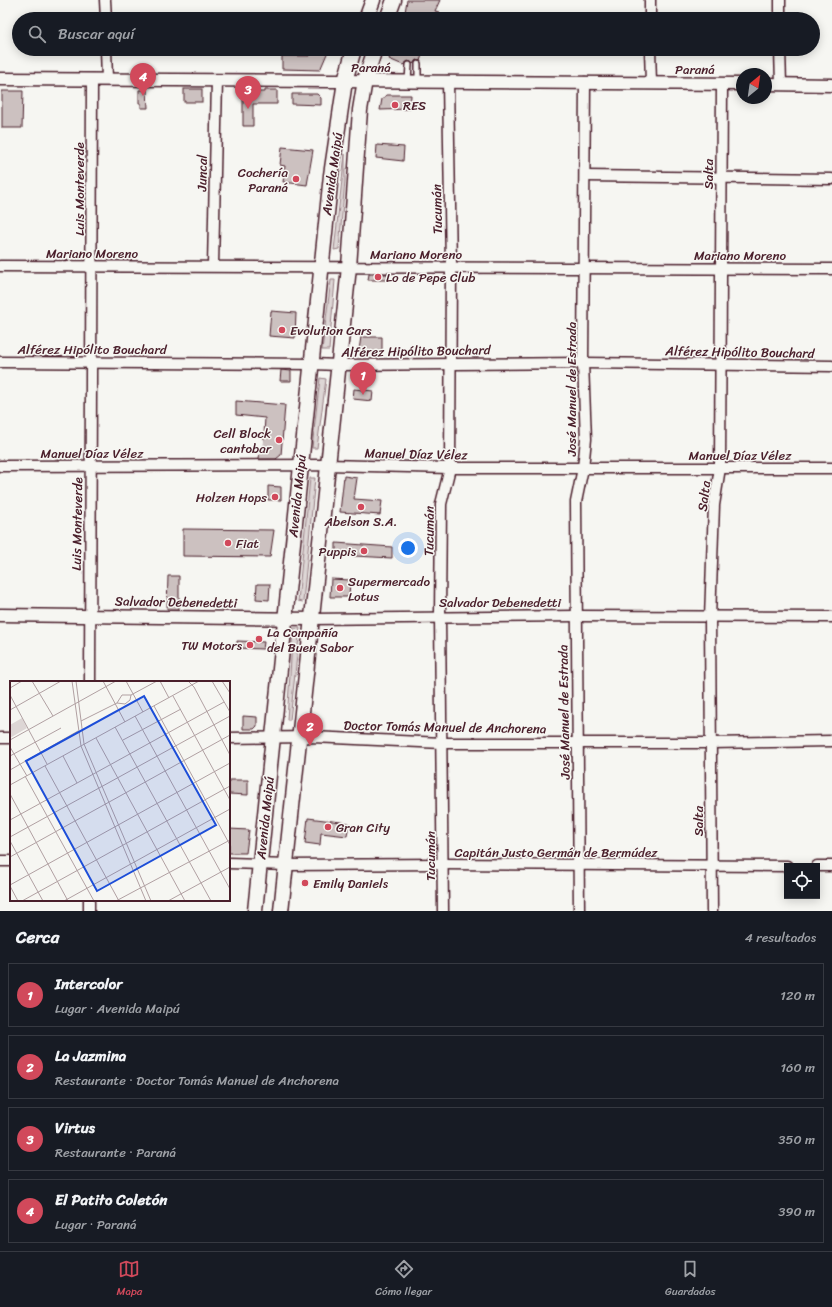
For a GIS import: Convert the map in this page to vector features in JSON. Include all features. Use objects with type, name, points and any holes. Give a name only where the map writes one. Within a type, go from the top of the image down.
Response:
[{"type":"main road","points":[[369,12],[373,0]]},
{"type":"main road","name":"Avenida Maipú","points":[[255,911],[300,466],[312,364],[320,267],[331,175],[345,81],[352,56]]},
{"type":"main road","name":"Avenida Maipú","points":[[281,911],[287,865],[298,737],[349,267],[360,110],[364,80],[373,56]]},
{"type":"street","points":[[105,0],[106,12]]},
{"type":"street","points":[[650,0],[650,12]]},
{"type":"street","points":[[780,0],[780,12]]},
{"type":"street","points":[[106,56],[107,79]]},
{"type":"street","points":[[650,56],[651,83]]},
{"type":"street","points":[[780,56],[781,84]]},
{"type":"street","name":"Paraná","points":[[0,79],[413,80],[736,84]]},
{"type":"street","name":"Luis Monteverde","points":[[90,681],[89,615],[92,362],[92,79]]},
{"type":"street","name":"Juncal","points":[[213,266],[217,80]]},
{"type":"street","name":"Tucumán","points":[[443,911],[440,616],[441,504],[450,468],[451,267],[448,81]]},
{"type":"street","name":"José Manuel de Estrada","points":[[579,911],[576,502],[583,468],[586,440],[583,363],[585,82]]},
{"type":"street","name":"Salta","points":[[712,911],[710,618],[714,505],[720,468],[722,84]]},
{"type":"street","points":[[772,84],[832,85]]},
{"type":"street","points":[[585,176],[832,179]]},
{"type":"street","name":"Mariano Moreno","points":[[0,266],[832,269]]},
{"type":"street","name":"Alférez Hipólito Bouchard","points":[[0,362],[338,365],[583,363],[832,366]]},
{"type":"street","name":"Manuel Díaz Vélez","points":[[0,466],[327,465],[450,468],[832,468]]},
{"type":"street","name":"Salvador Debenedetti","points":[[0,615],[312,619],[440,616],[710,618],[832,617]]},
{"type":"street","name":"Doctor Tomás Manuel de Anchorena","points":[[230,738],[298,737],[442,743],[711,743],[832,741]]},
{"type":"street","name":"Capitán Justo Germán de Bermúdez","points":[[230,863],[287,865],[443,864],[784,866]]},
{"type":"street","points":[[820,866],[832,866]]},
{"type":"street","points":[[88,911],[89,901]]},
{"type":"lane","points":[[413,80],[418,64]]},
{"type":"lane","points":[[409,65],[413,80]]},
{"type":"shaded area","points":[[345,154],[345,180],[339,249],[334,250]]},
{"type":"shaded area","points":[[331,280],[335,280],[329,350],[322,350]]},
{"type":"shaded area","points":[[320,378],[326,379],[317,448],[312,448]]},
{"type":"shaded area","points":[[310,478],[315,478],[303,602],[298,601]]},
{"type":"shaded area","points":[[293,628],[300,628],[290,720],[287,720]]},
{"type":"building","points":[[407,0],[440,0],[435,11],[439,12],[405,12]]},
{"type":"building","points":[[282,56],[326,56],[320,70],[282,69]]},
{"type":"building","points":[[390,56],[422,56],[420,61],[416,60],[413,64],[408,61],[403,65],[389,59]]},
{"type":"building","points":[[184,89],[202,89],[202,102],[184,102]]},
{"type":"building","points":[[139,90],[147,90],[148,108],[141,108],[141,103],[139,103]]},
{"type":"building","points":[[265,90],[277,90],[277,104],[253,104],[253,126],[243,126],[243,92],[265,92]]},
{"type":"building","points":[[2,91],[23,91],[22,128],[2,128]]},
{"type":"building","points":[[292,94],[317,94],[321,98],[321,105],[292,104]]},
{"type":"building","name":"RES","points":[[387,95],[411,95],[410,109],[380,110],[382,99]]},
{"type":"building","points":[[377,145],[404,147],[403,161],[376,158]]},
{"type":"building","points":[[282,147],[313,150],[307,185],[283,182],[285,166],[280,165]]},
{"type":"building","name":"Lo de Pepe Club","points":[[369,274],[388,274],[388,280],[368,280]]},
{"type":"building","points":[[271,311],[296,313],[295,338],[269,336]]},
{"type":"building","points":[[361,337],[382,337],[382,353],[361,353],[359,350]]},
{"type":"building","points":[[281,370],[291,371],[291,381],[280,381]]},
{"type":"building","points":[[354,389],[373,391],[372,401],[353,399]]},
{"type":"building","points":[[236,401],[285,405],[281,455],[276,459],[259,459],[260,450],[263,450],[265,418],[236,415]]},
{"type":"building","name":"Abelson S.A.","points":[[344,476],[357,478],[354,499],[382,501],[380,515],[340,512]]},
{"type":"building","points":[[268,486],[281,487],[281,500],[268,500]]},
{"type":"building","name":"Fiat","points":[[183,529],[274,530],[270,557],[183,556]]},
{"type":"building","name":"Puppis","points":[[336,543],[392,547],[392,558],[336,555]]},
{"type":"building","points":[[168,576],[179,576],[179,609],[167,609]]},
{"type":"building","name":"Supermercado Lotus","points":[[331,579],[350,580],[349,597],[330,597]]},
{"type":"building","points":[[257,584],[270,584],[269,600],[256,599]]},
{"type":"building","name":"TW Motors","points":[[237,641],[264,642],[263,649],[237,648]]},
{"type":"building","points":[[243,716],[257,717],[257,726],[254,729],[243,729]]},
{"type":"building","points":[[230,780],[248,780],[248,795],[230,794]]},
{"type":"building","name":"Gran City","points":[[308,818],[349,823],[347,836],[321,833],[320,845],[305,843]]},
{"type":"building","points":[[230,829],[249,830],[246,853],[230,853]]},
{"type":"place","name":"El Patito Coletón","points":[[143,96]]},
{"type":"place","name":"RES","points":[[395,105]]},
{"type":"place","name":"Virtus","points":[[248,109]]},
{"type":"place","name":"Cochería Paraná","points":[[296,179]]},
{"type":"place","name":"Lo de Pepe Club","points":[[378,277]]},
{"type":"place","name":"Evolution Cars","points":[[282,330]]},
{"type":"place","name":"Intercolor","points":[[363,395]]},
{"type":"place","name":"Cell Block cantobar","points":[[279,440]]},
{"type":"place","name":"Holzen Hops","points":[[275,497]]},
{"type":"place","name":"Abelson S.A.","points":[[361,507]]},
{"type":"place","name":"Fiat","points":[[228,543]]},
{"type":"place","name":"Puppis","points":[[364,551]]},
{"type":"place","name":"Supermercado Lotus","points":[[340,588]]},
{"type":"place","name":"La Compañía del Buen Sabor","points":[[259,639]]},
{"type":"place","name":"TW Motors","points":[[250,645]]},
{"type":"place","name":"La Jazmina","points":[[310,746]]},
{"type":"place","name":"Gran City","points":[[328,827]]},
{"type":"place","name":"Emily Daniels","points":[[305,883]]}]
